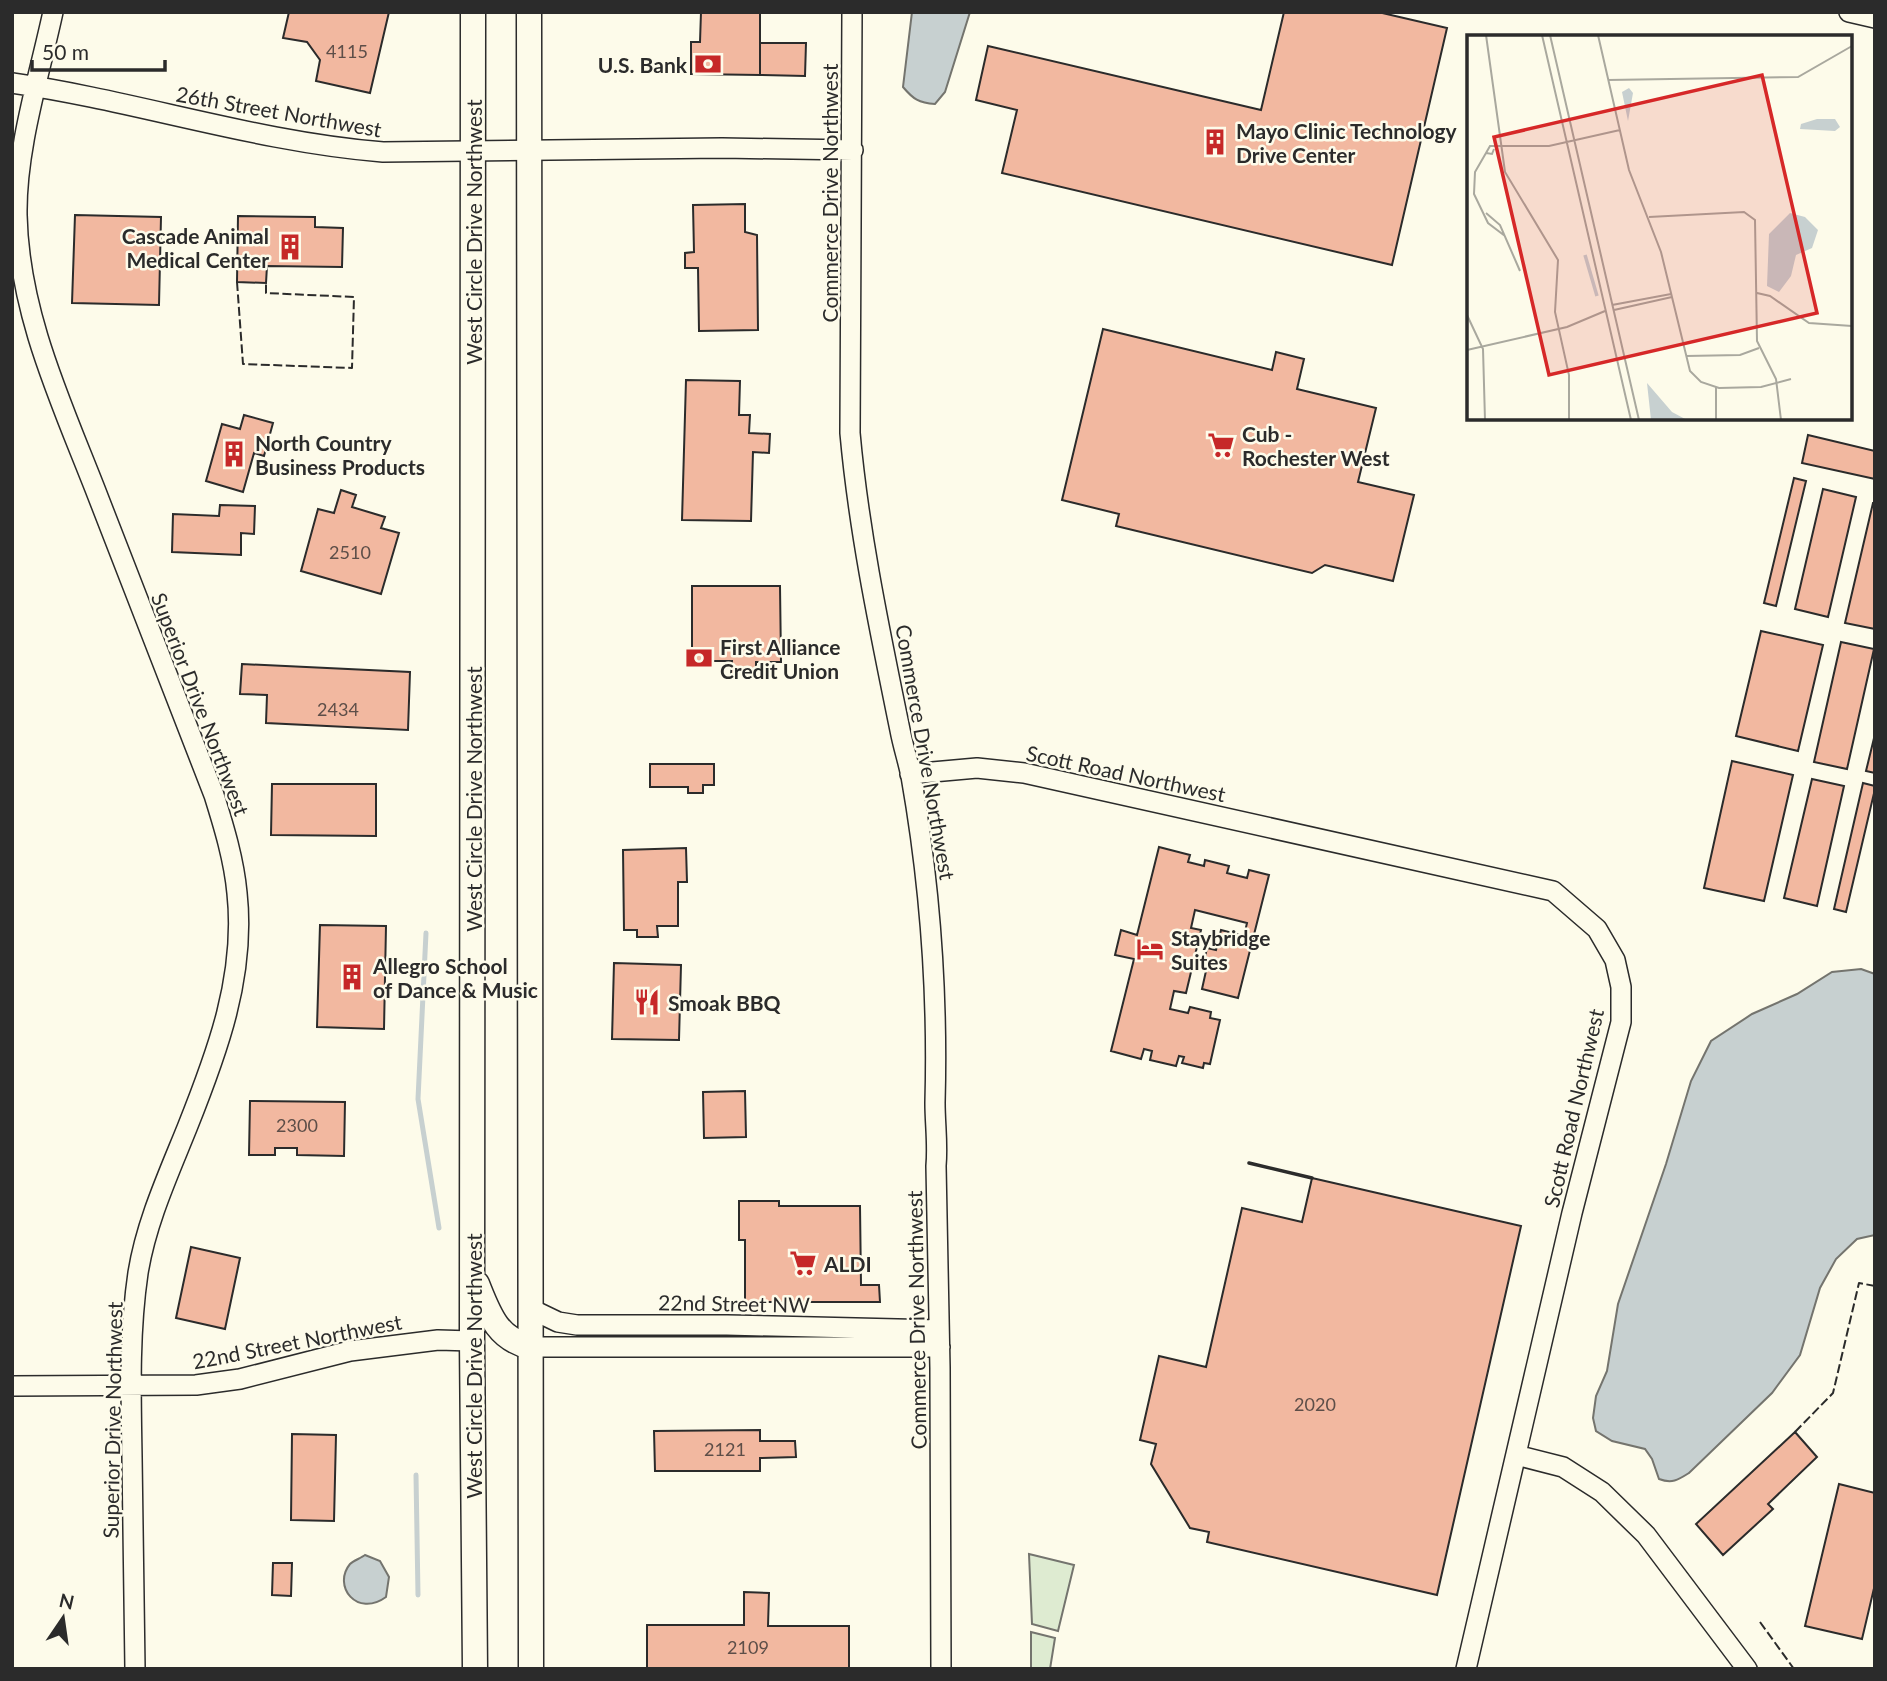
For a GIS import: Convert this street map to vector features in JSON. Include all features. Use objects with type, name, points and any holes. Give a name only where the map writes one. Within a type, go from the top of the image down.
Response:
[{"type":"main road","name":"West Circle Drive Northwest","points":[[473,12],[472,1341],[475,1669]]},
{"type":"main road","points":[[529,12],[531,1669]]},
{"type":"main road","points":[[473,1273],[496,1325],[516,1344],[531,1348]]},
{"type":"street","name":"Superior Drive Northwest","points":[[53,12],[23,148],[17,197],[19,252],[27,302],[59,396],[214,795],[226,835],[237,893],[237,954],[227,1013],[218,1048],[155,1210],[139,1270],[134,1305],[131,1386],[135,1669]]},
{"type":"street","name":"Commerce Drive Northwest","points":[[852,12],[850,433],[856,499],[910,774],[927,880],[937,1030],[935,1123],[938,1138],[936,1166],[941,1669]]},
{"type":"street","points":[[1849,12],[1875,18]]},
{"type":"street","name":"26th Street Northwest","points":[[12,83],[354,150],[853,150]]},
{"type":"street","name":"Scott Road Northwest","points":[[910,774],[977,768],[1024,773],[1513,882],[1552,891],[1597,929],[1615,960],[1620,987],[1621,1022],[1572,1213],[1466,1669]]},
{"type":"street","name":"22nd Street NW","points":[[531,1309],[558,1322],[577,1325],[727,1325],[939,1338]]},
{"type":"street","name":"22nd Street NW","points":[[531,1348],[939,1338]]},
{"type":"street","name":"22nd Street Northwest","points":[[12,1386],[196,1385],[240,1379],[350,1351],[425,1341],[472,1341]]},
{"type":"street","points":[[1516,1455],[1563,1467],[1602,1492],[1647,1535],[1747,1669]]},
{"type":"green space","points":[[1029,1554],[1074,1565],[1058,1631],[1032,1624]]},
{"type":"green space","points":[[1031,1632],[1055,1638],[1050,1669],[1031,1669]]},
{"type":"shaded area","points":[[912,12],[970,12],[945,92],[935,104],[917,100],[903,87]]},
{"type":"shaded area","points":[[1861,969],[1875,974],[1875,1235],[1857,1239],[1836,1259],[1820,1288],[1800,1355],[1772,1393],[1689,1473],[1675,1480],[1659,1479],[1652,1459],[1645,1449],[1612,1441],[1596,1431],[1593,1418],[1596,1396],[1607,1371],[1618,1304],[1691,1081],[1711,1041],[1752,1014],[1797,994],[1832,972]]},
{"type":"shaded area","points":[[365,1555],[380,1561],[389,1577],[386,1597],[375,1603],[357,1602],[350,1597],[344,1581],[350,1564]]},
{"type":"building","points":[[289,12],[389,12],[370,93],[316,81],[320,60],[307,42],[283,38]]},
{"type":"building","points":[[701,12],[760,12],[760,75],[691,74],[691,42],[700,42]]},
{"type":"building","name":"Mayo Clinic Technology Drive Center","points":[[1284,12],[1378,12],[1447,28],[1392,265],[1002,173],[1017,110],[976,100],[988,46],[1261,110]]},
{"type":"building","points":[[760,43],[806,43],[805,76],[760,75]]},
{"type":"building","points":[[745,204],[745,232],[757,235],[758,330],[699,331],[698,268],[685,268],[685,253],[694,252],[693,205]]},
{"type":"building","points":[[75,215],[161,217],[159,305],[72,303]]},
{"type":"building","name":"Cascade Animal Medical Center","points":[[238,216],[315,217],[315,227],[343,228],[342,267],[267,266],[266,283],[237,282]]},
{"type":"building","name":"Cub - Rochester West","points":[[1103,329],[1272,370],[1276,352],[1304,359],[1297,389],[1376,408],[1358,482],[1414,495],[1393,581],[1325,565],[1312,573],[1116,526],[1119,514],[1062,500]]},
{"type":"building","points":[[686,380],[740,381],[739,415],[750,415],[749,433],[770,434],[769,453],[753,452],[751,521],[682,520]]},
{"type":"building","name":"North Country Business Products","points":[[244,415],[273,423],[264,456],[254,453],[243,492],[206,481],[222,424],[240,429]]},
{"type":"building","points":[[1808,435],[1875,451],[1875,479],[1802,463]]},
{"type":"building","points":[[1794,478],[1806,481],[1776,606],[1764,603]]},
{"type":"building","points":[[1823,489],[1856,497],[1828,617],[1795,609]]},
{"type":"building","points":[[341,490],[356,495],[352,507],[385,517],[381,528],[399,533],[381,594],[301,571],[318,509],[334,513]]},
{"type":"building","points":[[1875,503],[1875,629],[1845,623]]},
{"type":"building","points":[[220,505],[255,506],[254,534],[241,533],[241,555],[172,552],[173,514],[219,516]]},
{"type":"building","points":[[692,586],[780,586],[781,662],[756,662],[756,675],[731,675],[732,661],[692,661]]},
{"type":"building","points":[[1761,631],[1823,645],[1798,751],[1736,736]]},
{"type":"building","points":[[1841,642],[1874,649],[1847,769],[1814,762]]},
{"type":"building","points":[[242,664],[410,672],[408,730],[266,723],[267,695],[240,694]]},
{"type":"building","points":[[1875,734],[1875,773],[1866,771]]},
{"type":"building","points":[[1732,761],[1793,775],[1764,901],[1704,888]]},
{"type":"building","points":[[650,764],[714,764],[714,785],[703,785],[703,793],[688,793],[688,787],[650,787]]},
{"type":"building","points":[[1812,779],[1844,786],[1817,906],[1784,898]]},
{"type":"building","points":[[1863,783],[1875,786],[1875,789],[1846,912],[1834,909]]},
{"type":"building","points":[[272,784],[376,784],[376,836],[271,835]]},
{"type":"building","points":[[1159,847],[1190,855],[1188,862],[1204,866],[1205,860],[1229,866],[1227,873],[1247,878],[1249,870],[1269,875],[1238,998],[1202,989],[1206,971],[1202,970],[1207,948],[1216,950],[1221,930],[1244,936],[1247,923],[1195,910],[1191,928],[1201,930],[1186,993],[1174,991],[1170,1009],[1188,1013],[1190,1007],[1211,1012],[1210,1018],[1220,1020],[1210,1064],[1204,1063],[1203,1068],[1182,1063],[1184,1057],[1179,1056],[1176,1066],[1150,1060],[1152,1051],[1144,1049],[1141,1059],[1111,1051],[1134,959],[1115,955],[1121,930],[1137,935]]},
{"type":"building","points":[[686,848],[687,882],[678,882],[678,926],[657,926],[658,937],[637,937],[637,930],[624,930],[623,850]]},
{"type":"building","name":"Allegro School of Dance & Music","points":[[320,925],[386,926],[384,1029],[317,1027]]},
{"type":"building","name":"Smoak BBQ","points":[[614,963],[681,965],[679,1040],[612,1039]]},
{"type":"building","points":[[745,1091],[746,1137],[704,1138],[703,1092]]},
{"type":"building","points":[[250,1101],[345,1102],[344,1156],[297,1155],[297,1148],[275,1148],[275,1155],[249,1155]]},
{"type":"building","points":[[1312,1178],[1521,1226],[1437,1595],[1207,1542],[1209,1532],[1190,1528],[1151,1464],[1156,1444],[1140,1440],[1159,1356],[1206,1367],[1242,1208],[1302,1222]]},
{"type":"building","name":"ALDI","points":[[739,1201],[779,1201],[779,1206],[860,1206],[861,1285],[879,1285],[880,1302],[745,1302],[745,1240],[739,1240]]},
{"type":"building","points":[[191,1247],[240,1258],[225,1329],[176,1318]]},
{"type":"building","points":[[760,1430],[760,1441],[795,1441],[796,1457],[760,1458],[760,1471],[655,1471],[654,1431]]},
{"type":"building","points":[[1795,1432],[1817,1457],[1768,1504],[1773,1509],[1723,1555],[1696,1524]]},
{"type":"building","points":[[292,1434],[336,1435],[334,1521],[291,1520]]},
{"type":"building","points":[[1839,1484],[1875,1493],[1875,1584],[1862,1639],[1805,1626]]},
{"type":"building","points":[[273,1563],[292,1563],[291,1596],[272,1595]]},
{"type":"building","points":[[744,1592],[769,1593],[768,1626],[849,1626],[849,1669],[647,1669],[647,1625],[744,1625]]},
{"type":"waterway","points":[[426,933],[418,1099],[439,1228]]},
{"type":"waterway","points":[[416,1475],[418,1595]]},
{"type":"fence","points":[[237,282],[243,364],[352,368],[354,297],[266,293],[266,283]]},
{"type":"fence","points":[[1795,1432],[1833,1393],[1859,1283],[1875,1286]]},
{"type":"fence","points":[[1760,1622],[1794,1669]]},
{"type":"wall","points":[[1249,1163],[1312,1178]]},
{"type":"place","name":"U.S. Bank","points":[[708,64]]},
{"type":"place","name":"Mayo Clinic Technology Drive Center","points":[[1215,142]]},
{"type":"place","name":"Cascade Animal Medical Center","points":[[290,247]]},
{"type":"place","name":"Cub - Rochester West","points":[[1221,445]]},
{"type":"place","name":"North Country Business Products","points":[[234,454]]},
{"type":"place","name":"First Alliance Credit Union","points":[[699,658]]},
{"type":"place","name":"Staybridge Suites","points":[[1150,949]]},
{"type":"place","name":"Allegro School of Dance & Music","points":[[352,977]]},
{"type":"place","name":"Smoak BBQ","points":[[647,1002]]},
{"type":"place","name":"ALDI","points":[[803,1263]]}]
